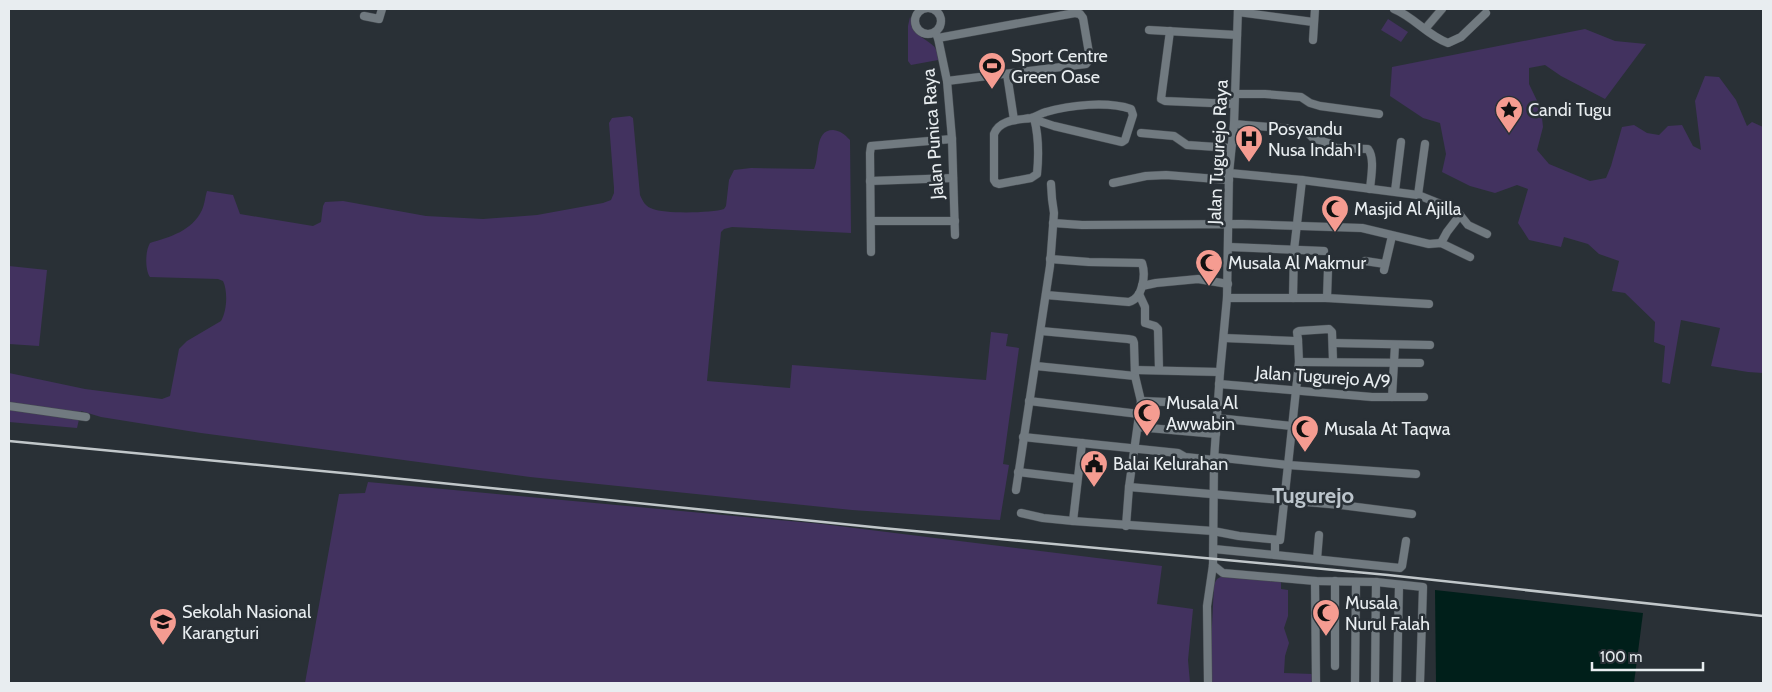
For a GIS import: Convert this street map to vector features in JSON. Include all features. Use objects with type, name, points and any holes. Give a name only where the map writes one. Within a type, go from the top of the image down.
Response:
[{"type":"street","points":[[364,16],[380,19],[382,9]]},
{"type":"street","points":[[936,35],[940,24],[938,14],[930,9],[920,10],[915,19],[917,28],[925,34],[936,35],[1075,13],[1080,14],[1083,18],[1090,59],[1086,64],[947,81]]},
{"type":"street","points":[[1313,40],[1315,9]]},
{"type":"street","points":[[1394,9],[1407,11],[1424,29],[1446,42],[1452,42],[1470,29],[1486,13]]},
{"type":"street","points":[[1424,29],[1442,9]]},
{"type":"street","points":[[1238,10],[1313,22]]},
{"type":"street","name":"Jalan Tugurejo Raya","points":[[1208,683],[1207,606],[1213,565],[1214,458],[1228,284],[1229,176],[1234,124],[1238,10]]},
{"type":"street","points":[[1148,30],[1237,35]]},
{"type":"street","points":[[1170,31],[1165,75],[1160,97],[1164,101],[1234,104]]},
{"type":"street","name":"Jalan Punica Raya","points":[[936,35],[947,81],[952,139],[955,235]]},
{"type":"street","points":[[1009,74],[1016,119]]},
{"type":"street","points":[[1235,94],[1301,97],[1310,103],[1320,106],[1379,114]]},
{"type":"street","points":[[1034,118],[1039,146],[1037,174],[1031,178],[996,183],[994,180],[994,134],[1000,125],[1016,119],[1034,118],[1054,126],[1122,142],[1125,140],[1133,115],[1131,109],[1106,104],[1058,109],[1044,112],[1034,118]]},
{"type":"street","points":[[1234,124],[1305,130],[1313,138],[1331,144],[1335,148],[1369,150],[1372,160],[1370,189]]},
{"type":"street","points":[[1141,133],[1174,136],[1187,144],[1231,148]]},
{"type":"street","points":[[871,252],[871,146],[952,139]]},
{"type":"street","points":[[1395,192],[1401,142]]},
{"type":"street","points":[[1418,195],[1426,144]]},
{"type":"street","points":[[1113,184],[1146,176],[1229,176],[1302,180],[1418,195],[1443,205],[1460,215],[1468,225],[1487,234]]},
{"type":"street","points":[[870,181],[953,178]]},
{"type":"street","points":[[1293,298],[1294,250],[1302,180]]},
{"type":"street","points":[[1016,490],[1046,295],[1053,223],[1051,184]]},
{"type":"street","points":[[1441,243],[1460,215]]},
{"type":"street","points":[[871,221],[955,221]]},
{"type":"street","points":[[1053,223],[1087,225],[1297,225],[1362,228],[1429,244],[1441,243],[1470,257]]},
{"type":"street","points":[[1365,260],[1384,267],[1392,236]]},
{"type":"street","points":[[1229,247],[1324,251]]},
{"type":"street","points":[[1050,259],[1142,264],[1140,290],[1145,307],[1145,323],[1158,329],[1159,370]]},
{"type":"street","points":[[1327,298],[1328,269]]},
{"type":"street","points":[[1046,295],[1129,302],[1135,300],[1140,290],[1156,283],[1198,279],[1228,284]]},
{"type":"street","points":[[1227,298],[1327,298],[1429,304]]},
{"type":"street","points":[[1275,555],[1288,465],[1298,362],[1299,330],[1330,329],[1332,332],[1333,361]]},
{"type":"street","points":[[1041,331],[1133,340],[1135,373],[1141,401],[1126,526]]},
{"type":"street","points":[[1224,338],[1298,340]]},
{"type":"street","points":[[1333,343],[1430,345]]},
{"type":"street","points":[[1392,397],[1395,344]]},
{"type":"street","points":[[1298,362],[1420,363]]},
{"type":"street","points":[[1036,366],[1135,373],[1159,370],[1220,372]]},
{"type":"street","name":"Jalan Tugurejo A/9","points":[[1219,384],[1295,392],[1424,397]]},
{"type":"street","points":[[1029,401],[1139,414]]},
{"type":"street","points":[[1141,401],[1218,404]]},
{"type":"street","points":[[9,406],[86,417]]},
{"type":"street","points":[[1217,418],[1292,426]]},
{"type":"street","points":[[1138,428],[1216,434]]},
{"type":"street","points":[[1023,437],[1178,453],[1185,457],[1416,474]]},
{"type":"street","points":[[1073,521],[1082,443]]},
{"type":"street","points":[[1018,472],[1077,478]]},
{"type":"street","points":[[1130,487],[1412,514]]},
{"type":"street","points":[[1021,513],[1043,518],[1126,526],[1213,531],[1278,540]]},
{"type":"street","points":[[1317,559],[1319,535]]},
{"type":"street","points":[[1214,549],[1401,567],[1406,541]]},
{"type":"street","points":[[1213,565],[1223,572],[1315,581],[1376,582],[1423,587],[1420,683]]},
{"type":"street","points":[[1315,581],[1316,683]]},
{"type":"street","points":[[1335,581],[1336,666]]},
{"type":"street","points":[[1355,683],[1356,582]]},
{"type":"street","points":[[1375,683],[1376,582]]},
{"type":"street","points":[[1397,683],[1399,585]]},
{"type":"shaded area","points":[[910,17],[917,33],[936,50],[938,60],[911,65],[908,61],[908,26]]},
{"type":"shaded area","points":[[1388,19],[1408,32],[1401,42],[1381,30]]},
{"type":"shaded area","points":[[1585,29],[1615,41],[1646,44],[1605,99],[1561,76],[1545,65],[1529,68],[1529,84],[1541,109],[1543,127],[1537,150],[1549,164],[1590,181],[1606,178],[1622,127],[1634,125],[1647,133],[1659,135],[1668,126],[1682,125],[1693,146],[1701,150],[1695,101],[1705,76],[1719,77],[1736,100],[1747,126],[1752,122],[1763,127],[1763,373],[1711,366],[1720,328],[1681,320],[1670,384],[1662,382],[1665,346],[1654,342],[1655,322],[1625,293],[1612,291],[1619,261],[1599,254],[1588,244],[1564,237],[1561,247],[1529,240],[1518,223],[1528,189],[1517,185],[1495,193],[1470,186],[1442,172],[1446,154],[1440,123],[1423,118],[1390,96],[1392,67]]},
{"type":"shaded area","points":[[630,116],[633,118],[640,195],[648,207],[667,212],[700,212],[724,209],[729,180],[734,170],[751,168],[814,169],[820,139],[823,134],[827,131],[836,130],[850,140],[851,233],[732,227],[721,232],[707,381],[790,388],[792,365],[986,380],[991,332],[1008,334],[1006,346],[1019,348],[1003,464],[1009,465],[1000,520],[852,510],[530,477],[201,433],[101,417],[81,411],[77,428],[9,422],[9,373],[85,389],[162,399],[170,396],[179,349],[187,341],[221,321],[226,307],[226,290],[223,281],[218,279],[150,277],[146,265],[146,255],[150,243],[180,232],[198,217],[204,205],[207,191],[233,195],[240,214],[313,226],[321,222],[325,202],[343,201],[426,216],[483,219],[537,215],[611,200],[614,188],[609,123],[612,118]]},
{"type":"shaded area","points":[[9,266],[47,270],[39,346],[9,344]]},
{"type":"shaded area","points":[[368,482],[822,524],[1162,566],[1157,604],[1193,609],[1188,660],[1190,683],[305,683],[339,494],[365,493]]},
{"type":"shaded area","points":[[1222,576],[1281,582],[1281,589],[1288,590],[1288,616],[1284,628],[1289,643],[1285,656],[1284,673],[1313,674],[1313,683],[1212,683],[1210,668],[1214,584]]},
{"type":"shaded area","points":[[1435,590],[1643,613],[1634,683],[1436,683]]},
{"type":"railway","points":[[9,441],[882,528],[1388,575],[1763,616]]},
{"type":"place","name":"Sport Centre Green Oase","points":[[992,90]]},
{"type":"place","name":"Candi Tugu","points":[[1509,134]]},
{"type":"place","name":"Posyandu Nusa Indah I","points":[[1249,163]]},
{"type":"place","name":"Masjid Al Ajilla","points":[[1335,233]]},
{"type":"place","name":"Musala Al Makmur","points":[[1209,287]]},
{"type":"place","name":"Musala Al Awwabin","points":[[1147,437]]},
{"type":"place","name":"Musala At Taqwa","points":[[1305,453]]},
{"type":"place","name":"Balai Kelurahan","points":[[1094,488]]},
{"type":"place","name":"Musala Nurul Falah","points":[[1326,637]]},
{"type":"place","name":"Sekolah Nasional Karangturi","points":[[163,646]]},
{"type":"district","name":"Tugurejo","points":[[1313,495]]}]
